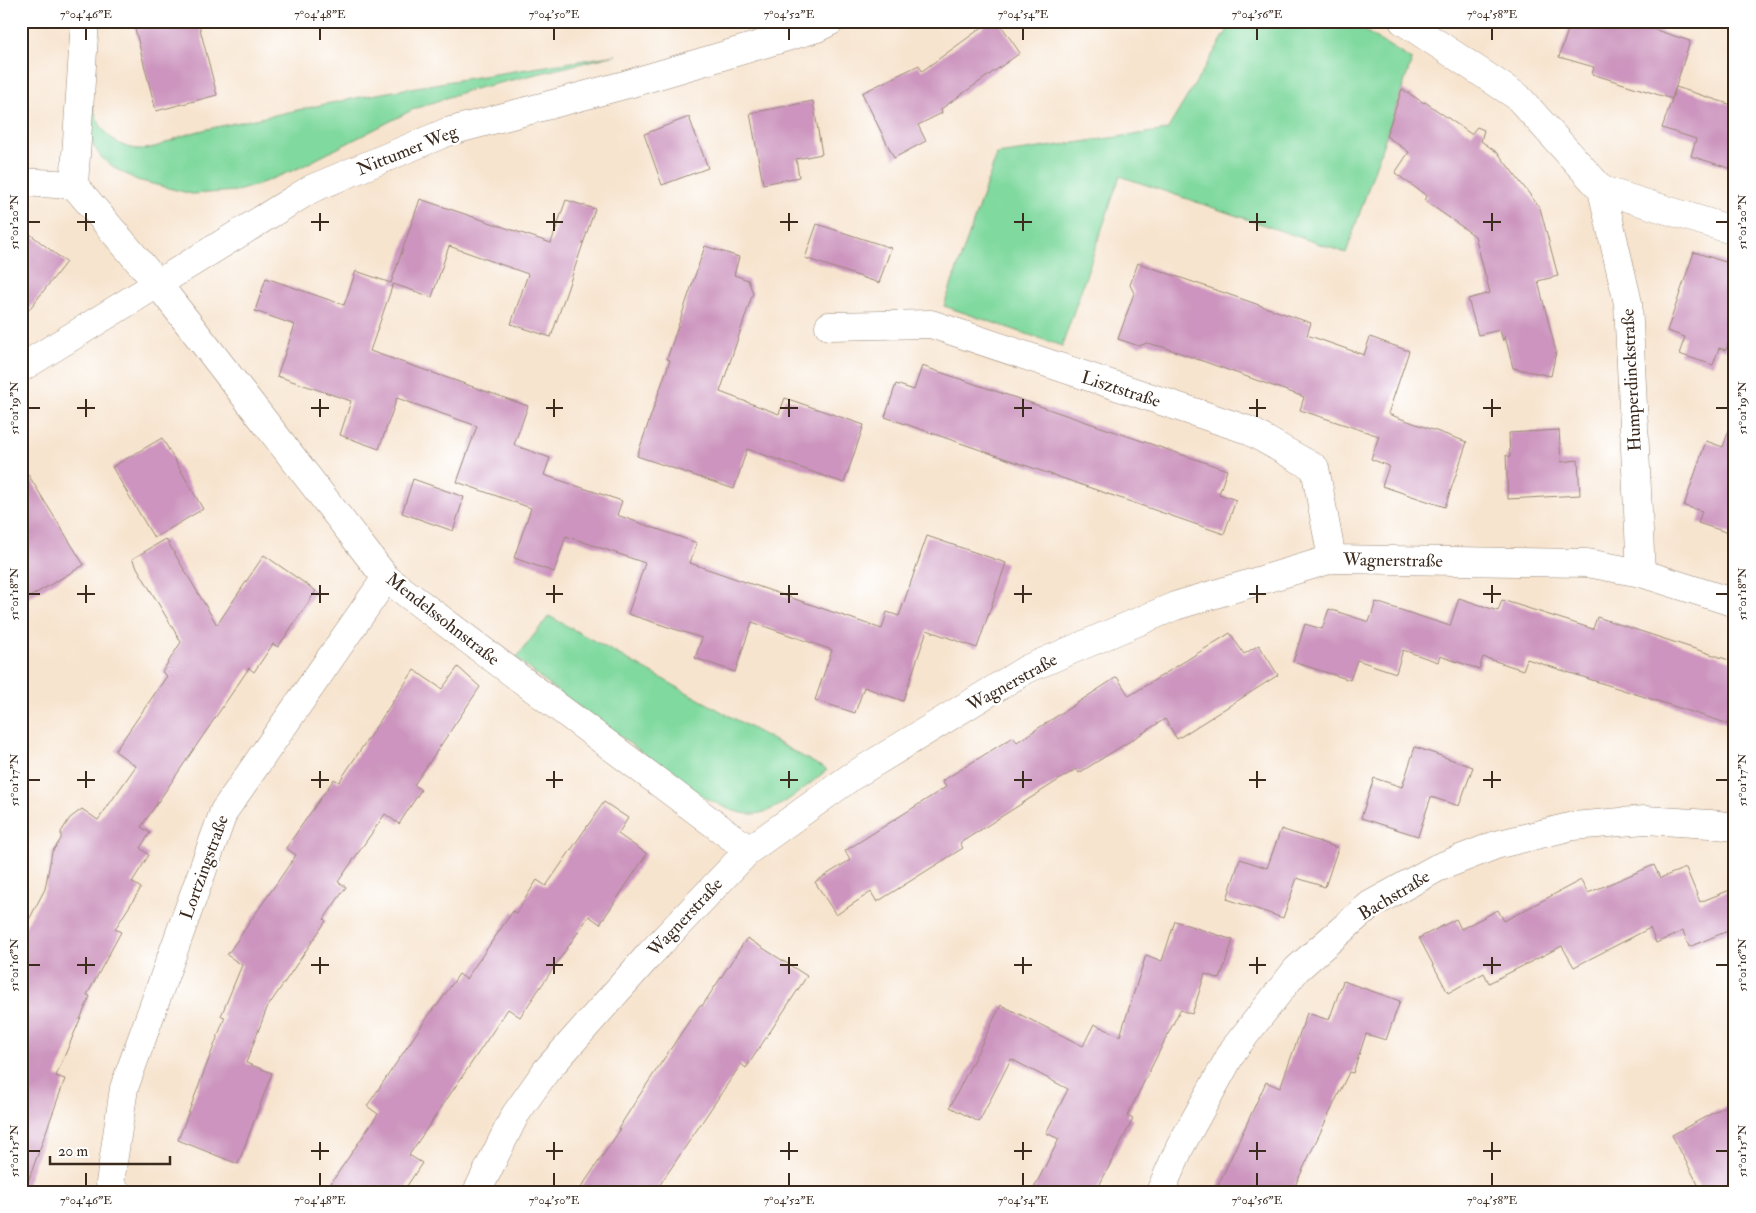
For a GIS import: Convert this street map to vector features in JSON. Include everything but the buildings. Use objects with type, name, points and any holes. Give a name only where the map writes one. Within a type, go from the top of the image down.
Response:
[{"type":"street","points":[[21,182],[74,185],[85,21]]},
{"type":"street","name":"Nittumer Weg","points":[[21,368],[311,189],[447,132],[628,84],[818,28],[831,21]]},
{"type":"street","name":"Humperdinckstraße","points":[[1403,21],[1518,97],[1602,190],[1628,303],[1641,574]]},
{"type":"street","name":"Mendelssohnstraße","points":[[74,185],[157,283],[386,578],[749,850]]},
{"type":"street","points":[[1602,190],[1735,231]]},
{"type":"street","name":"Lisztstraße","points":[[829,326],[930,324],[1248,430],[1315,468],[1332,559]]},
{"type":"street","name":"Wagnerstraße","points":[[477,1192],[516,1115],[546,1071],[649,955],[749,850],[851,777],[1027,669],[1175,606],[1332,559],[1587,563],[1641,574],[1735,603]]},
{"type":"street","name":"Lortzingstraße","points":[[116,1192],[110,1183],[124,1088],[224,811],[386,578]]},
{"type":"street","name":"Bachstraße","points":[[1160,1192],[1180,1147],[1234,1049],[1297,969],[1370,905],[1438,868],[1496,845],[1573,826],[1646,820],[1710,824],[1735,828]]},
{"type":"green space","points":[[1233,21],[1349,21],[1412,60],[1346,253],[1120,176],[1062,346],[944,306],[997,154],[1167,130]]},
{"type":"green space","points":[[616,55],[466,91],[414,109],[299,168],[237,191],[192,194],[137,180],[116,169],[101,157],[93,145],[90,125],[92,102],[101,127],[113,140],[129,147],[144,149],[182,136],[224,125],[325,104],[450,81]]},
{"type":"green space","points":[[549,616],[827,770],[780,805],[759,813],[738,812],[705,798],[553,688],[516,658]]}]
